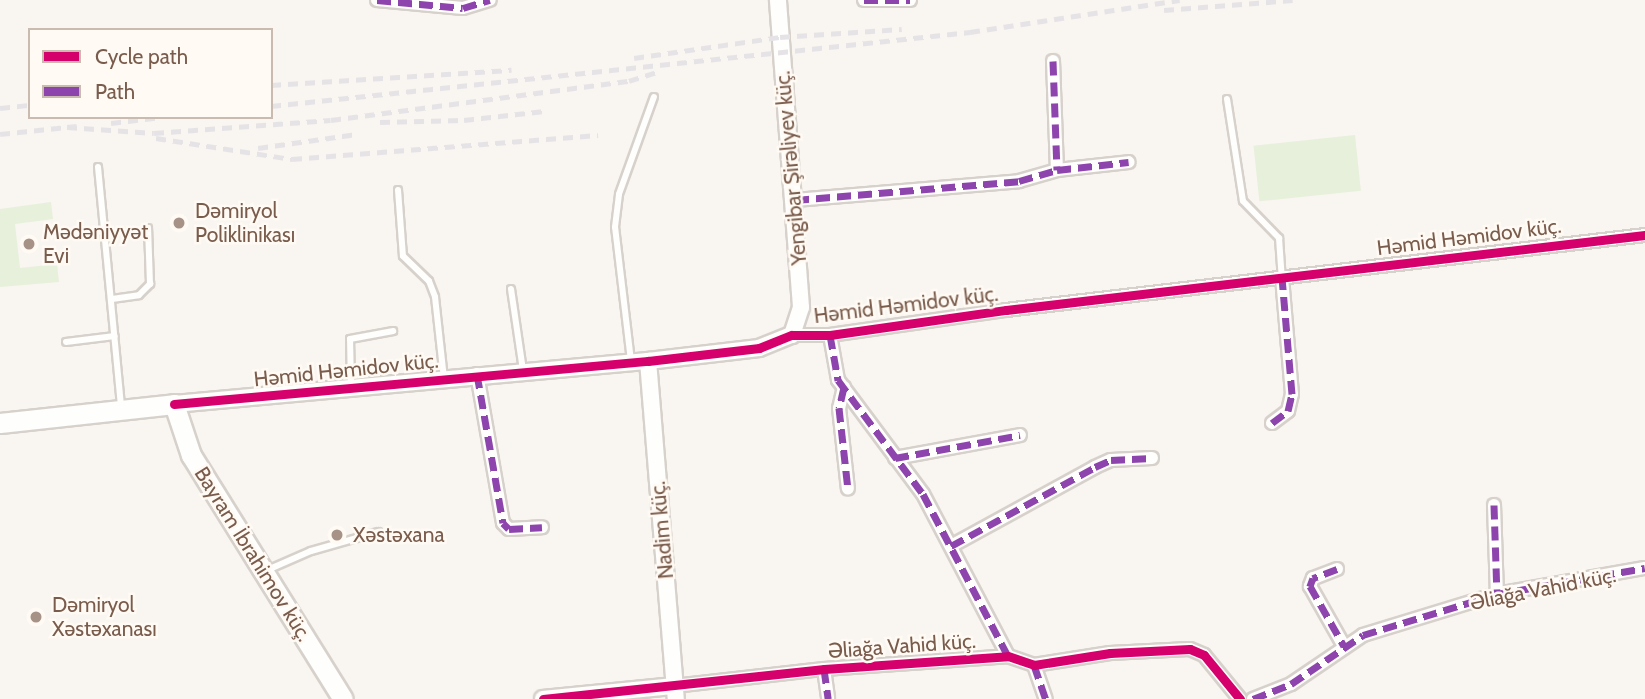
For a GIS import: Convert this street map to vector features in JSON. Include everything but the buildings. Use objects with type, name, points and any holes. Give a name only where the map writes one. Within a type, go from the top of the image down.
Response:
[{"type":"main road","name":"Həmid Həmidov küç.","points":[[0,423],[174,404]]},
{"type":"main road","name":"Bayram İbrahimov küç.","points":[[174,404],[191,456],[343,699]]},
{"type":"street","points":[[376,0],[463,8],[489,0]]},
{"type":"street","name":"Yengibar Şirəliyev küç.","points":[[778,0],[801,307],[792,334]]},
{"type":"street","points":[[864,0],[910,0]]},
{"type":"street","points":[[1054,61],[1057,170]]},
{"type":"street","points":[[795,200],[1019,181],[1057,170],[1129,162]]},
{"type":"street","name":"Həmid Həmidov küç.","points":[[174,404],[477,374],[631,363],[759,348],[792,334],[830,335],[1282,276],[1645,235]]},
{"type":"street","points":[[1272,423],[1288,411],[1292,394],[1282,276]]},
{"type":"street","points":[[830,335],[835,369],[844,387],[923,494],[1008,656]]},
{"type":"street","name":"Nadim küç.","points":[[648,361],[675,693]]},
{"type":"street","points":[[477,374],[503,523],[509,529],[542,527]]},
{"type":"street","points":[[844,387],[839,408],[848,489]]},
{"type":"street","points":[[895,458],[1020,435]]},
{"type":"street","points":[[951,546],[1095,467],[1111,460],[1152,458]]},
{"type":"street","points":[[1494,505],[1497,594]]},
{"type":"street","points":[[1337,569],[1313,578],[1310,586],[1344,646]]},
{"type":"street","name":"Əliağa Vahid küç.","points":[[1253,699],[1313,671],[1344,646],[1363,635],[1497,594],[1645,569]]},
{"type":"street","name":"Əliağa Vahid küç.","points":[[543,699],[675,693],[824,669],[1008,656],[1034,665],[1110,653],[1190,649],[1204,655],[1240,699]]},
{"type":"street","points":[[1034,665],[1046,699]]},
{"type":"street","points":[[824,669],[828,699]]},
{"type":"lane","points":[[631,363],[615,227],[619,194],[654,97]]},
{"type":"lane","points":[[1227,99],[1243,201],[1279,238],[1282,276]]},
{"type":"lane","points":[[98,167],[122,411]]},
{"type":"lane","points":[[398,190],[403,256],[429,281],[444,378]]},
{"type":"lane","points":[[112,299],[139,295],[150,284],[148,228]]},
{"type":"lane","points":[[512,289],[523,370]]},
{"type":"lane","points":[[351,387],[350,338],[393,331]]},
{"type":"lane","points":[[66,342],[115,336]]},
{"type":"lane","points":[[263,571],[311,551],[378,532]]},
{"type":"green space","points":[[1355,135],[1361,191],[1259,201],[1254,146]]},
{"type":"green space","points":[[51,202],[53,219],[15,224],[20,268],[57,264],[59,282],[0,287],[0,209]]},
{"type":"railway","points":[[273,106],[970,32],[1180,0]]},
{"type":"railway","points":[[1164,10],[1293,0]]},
{"type":"railway","points":[[634,58],[780,37],[902,29]]},
{"type":"railway","points":[[273,85],[512,70]]},
{"type":"railway","points":[[67,127],[154,133],[331,120],[629,81],[657,72]]},
{"type":"railway","points":[[0,108],[28,105]]},
{"type":"railway","points":[[380,122],[464,120],[544,111]]},
{"type":"railway","points":[[111,123],[145,119]]},
{"type":"railway","points":[[0,134],[77,126]]},
{"type":"railway","points":[[258,148],[357,134]]},
{"type":"railway","points":[[156,138],[292,159],[598,135]]},
{"type":"marked path","points":[[377,0],[463,8],[490,0]]},
{"type":"marked path","points":[[864,0],[910,0]]},
{"type":"marked path","points":[[1053,61],[1057,170]]},
{"type":"marked path","points":[[795,200],[1019,181],[1057,170],[1129,162]]},
{"type":"marked path","points":[[1272,423],[1288,411],[1292,394],[1282,277]]},
{"type":"marked path","points":[[830,335],[838,380],[923,494],[1008,656]]},
{"type":"marked path","points":[[477,374],[503,523],[509,529],[542,527]]},
{"type":"marked path","points":[[844,387],[839,408],[848,489]]},
{"type":"marked path","points":[[895,458],[1020,435]]},
{"type":"marked path","points":[[951,546],[1095,467],[1111,460],[1152,458]]},
{"type":"marked path","points":[[1494,505],[1497,594]]},
{"type":"marked path","points":[[1253,699],[1291,684],[1363,635],[1497,594],[1645,568]]},
{"type":"marked path","points":[[1337,569],[1313,578],[1310,586],[1344,646]]},
{"type":"marked path","points":[[1034,665],[1046,699]]},
{"type":"marked path","points":[[824,669],[828,699]]},
{"type":"cycle path","points":[[174,404],[648,361],[759,348],[792,335],[830,335],[1006,310],[1645,235]]},
{"type":"cycle path","points":[[543,699],[824,669],[1008,656],[1034,665],[1110,653],[1190,649],[1204,655],[1240,699]]},
{"type":"place","name":"Dəmiryol Poliklinikası","points":[[179,223]]},
{"type":"place","name":"Mədəniyyət Evi","points":[[29,244]]},
{"type":"place","name":"Xəstəxana","points":[[337,535]]},
{"type":"place","name":"Dəmiryol Xəstəxanası","points":[[36,617]]}]
